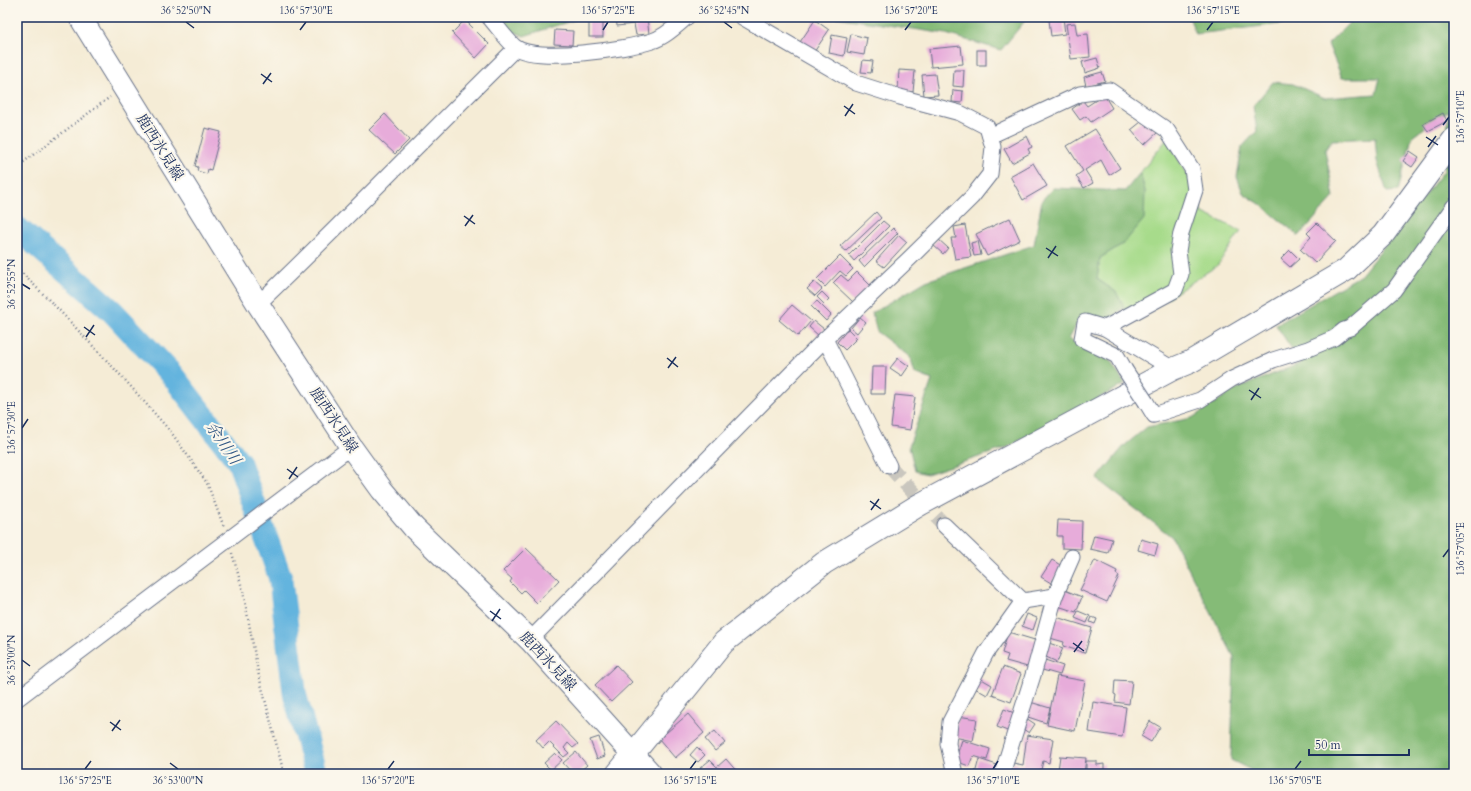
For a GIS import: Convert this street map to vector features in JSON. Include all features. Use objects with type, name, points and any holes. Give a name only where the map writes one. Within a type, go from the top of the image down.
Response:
[{"type":"street","name":"鹿西氷見線","points":[[80,17],[258,304],[351,447],[382,490],[414,528],[530,640],[651,774]]},
{"type":"street","points":[[489,17],[516,48],[539,53],[571,55],[653,41],[670,32],[687,17]]},
{"type":"street","points":[[530,640],[825,339],[972,197],[990,174],[993,148],[987,127],[960,112],[900,97],[856,83],[760,21],[742,17]]},
{"type":"street","points":[[258,304],[373,192],[462,100],[516,48]]},
{"type":"street","points":[[990,136],[1080,94],[1109,90],[1135,106],[1167,130],[1192,168],[1195,190],[1181,233],[1178,251],[1181,274],[1175,290],[1105,328]]},
{"type":"street","points":[[617,774],[632,753],[724,642],[824,563],[919,505],[1173,369],[1190,362],[1346,270],[1383,236],[1454,139]]},
{"type":"street","points":[[1173,369],[1105,328],[1085,322],[1082,339],[1117,356],[1154,415],[1171,410],[1200,400],[1232,378],[1273,360],[1308,349],[1334,338],[1344,330],[1350,328],[1394,290],[1454,206]]},
{"type":"street","points":[[825,339],[889,466]]},
{"type":"street","points":[[17,699],[235,535],[277,501],[351,447]]},
{"type":"street","points":[[944,525],[1023,601]]},
{"type":"street","points":[[1002,774],[1034,672],[1055,596],[1072,557]]},
{"type":"street","points":[[955,774],[948,744],[950,722],[986,653],[1023,601],[1055,596]]},
{"type":"path","points":[[17,167],[123,87]]},
{"type":"path","points":[[17,268],[100,352],[171,432],[207,483],[235,535],[243,591],[258,672],[284,774]]},
{"type":"green space","points":[[497,17],[583,17],[524,36],[506,28]]},
{"type":"green space","points":[[836,17],[1028,17],[1001,50],[946,34]]},
{"type":"green space","points":[[1189,17],[1339,17],[1196,34]]},
{"type":"green space","points":[[1355,17],[1454,17],[1454,774],[1259,774],[1231,760],[1234,657],[1172,537],[1097,479],[1124,446],[1147,427],[1192,418],[1236,389],[1301,363],[1276,325],[1361,275],[1444,171],[1449,110],[1412,137],[1398,191],[1387,192],[1377,161],[1375,138],[1332,140],[1325,150],[1334,197],[1299,236],[1260,204],[1243,193],[1237,177],[1242,147],[1257,131],[1253,106],[1273,82],[1293,84],[1325,98],[1376,94],[1380,78],[1342,78],[1328,44]]},
{"type":"green space","points":[[1167,139],[1200,197],[1201,212],[1241,231],[1218,265],[1130,323],[1116,292],[1097,279],[1100,258],[1124,243],[1145,191],[1140,173]]},
{"type":"green space","points":[[1140,173],[1145,191],[1144,219],[1124,243],[1100,258],[1097,279],[1116,292],[1124,307],[1112,319],[1079,320],[1069,339],[1110,361],[1125,384],[1006,448],[927,474],[915,471],[909,446],[932,380],[915,373],[910,357],[877,332],[872,313],[926,281],[1034,245],[1042,200],[1053,188],[1125,191]]},
{"type":"building","points":[[589,17],[603,17],[603,37],[589,37]]},
{"type":"building","points":[[616,17],[647,17],[649,34],[636,35],[634,24],[617,26]]},
{"type":"building","points":[[1055,17],[1063,17],[1065,34],[1051,36],[1049,20],[1055,19]]},
{"type":"building","points":[[465,20],[489,44],[476,58],[452,33]]},
{"type":"building","points":[[815,20],[829,30],[814,52],[800,42]]},
{"type":"building","points":[[1075,23],[1077,35],[1088,34],[1090,57],[1071,59],[1066,24]]},
{"type":"building","points":[[555,30],[573,31],[572,45],[554,44]]},
{"type":"building","points":[[851,34],[867,38],[864,55],[847,52]]},
{"type":"building","points":[[832,35],[847,38],[844,56],[829,53]]},
{"type":"building","points":[[961,46],[963,64],[931,67],[929,49]]},
{"type":"building","points":[[977,50],[986,50],[986,65],[977,65]]},
{"type":"building","points":[[1097,58],[1100,68],[1085,73],[1082,62]]},
{"type":"building","points":[[863,60],[873,61],[871,73],[861,72]]},
{"type":"building","points":[[899,70],[915,71],[913,92],[898,90]]},
{"type":"building","points":[[954,70],[964,70],[963,87],[953,86]]},
{"type":"building","points":[[1102,72],[1105,81],[1086,86],[1084,77]]},
{"type":"building","points":[[935,74],[938,95],[924,96],[922,75]]},
{"type":"building","points":[[953,90],[963,91],[962,103],[952,102]]},
{"type":"building","points":[[1104,95],[1112,108],[1091,122],[1086,116],[1080,120],[1072,109],[1083,101],[1087,106]]},
{"type":"building","points":[[1443,113],[1447,121],[1428,131],[1423,124]]},
{"type":"building","points":[[385,114],[409,140],[395,154],[369,130]]},
{"type":"building","points":[[1146,118],[1158,132],[1144,145],[1131,130]]},
{"type":"building","points":[[205,128],[221,132],[211,170],[208,169],[207,174],[197,171],[198,167],[195,166]]},
{"type":"building","points":[[1095,129],[1120,168],[1109,175],[1101,160],[1085,170],[1093,183],[1084,188],[1076,176],[1083,171],[1067,146]]},
{"type":"building","points":[[1027,136],[1032,147],[1028,149],[1030,153],[1012,163],[1004,149]]},
{"type":"building","points":[[1410,151],[1419,157],[1412,167],[1403,161]]},
{"type":"building","points":[[1033,163],[1047,186],[1023,200],[1010,176]]},
{"type":"building","points":[[876,212],[881,218],[846,251],[840,246]]},
{"type":"building","points":[[1010,218],[1020,240],[987,256],[976,234]]},
{"type":"building","points":[[883,221],[889,226],[854,261],[849,255]]},
{"type":"building","points":[[1317,223],[1336,241],[1315,263],[1300,249],[1311,237],[1307,233]]},
{"type":"building","points":[[965,225],[971,257],[955,259],[951,238],[956,238],[954,227]]},
{"type":"building","points":[[893,228],[898,233],[864,267],[859,261]]},
{"type":"building","points":[[899,235],[907,242],[884,267],[876,261]]},
{"type":"building","points":[[938,239],[948,248],[943,254],[933,245]]},
{"type":"building","points":[[978,241],[981,255],[974,256],[971,243]]},
{"type":"building","points":[[1290,250],[1299,259],[1290,267],[1281,259]]},
{"type":"building","points":[[840,256],[853,269],[846,276],[840,271],[825,287],[817,279]]},
{"type":"building","points":[[857,272],[870,285],[853,302],[833,283],[841,275],[848,281]]},
{"type":"building","points":[[814,282],[822,289],[815,296],[807,289]]},
{"type":"building","points":[[822,292],[829,299],[824,304],[817,297]]},
{"type":"building","points":[[817,301],[831,315],[826,321],[811,306]]},
{"type":"building","points":[[792,305],[811,321],[798,336],[779,320]]},
{"type":"building","points":[[860,317],[866,322],[857,333],[851,328]]},
{"type":"building","points":[[814,321],[824,329],[819,336],[809,327]]},
{"type":"building","points":[[848,329],[857,338],[845,350],[837,342]]},
{"type":"building","points":[[898,358],[909,366],[902,376],[890,368]]},
{"type":"building","points":[[872,367],[886,367],[885,394],[871,394]]},
{"type":"building","points":[[895,395],[915,397],[910,430],[891,427]]},
{"type":"building","points":[[1058,520],[1082,521],[1081,549],[1062,548],[1062,536],[1057,536]]},
{"type":"building","points":[[1094,535],[1112,539],[1108,553],[1090,549]]},
{"type":"building","points":[[1141,539],[1158,544],[1155,555],[1138,550]]},
{"type":"building","points":[[526,548],[559,580],[537,603],[524,590],[521,593],[510,582],[512,579],[503,571]]},
{"type":"building","points":[[1052,560],[1062,566],[1051,583],[1041,577]]},
{"type":"building","points":[[1095,560],[1117,571],[1116,574],[1119,576],[1107,602],[1080,590]]},
{"type":"building","points":[[1062,589],[1082,597],[1076,612],[1055,605]]},
{"type":"building","points":[[1078,611],[1090,616],[1087,623],[1075,618]]},
{"type":"building","points":[[1027,614],[1037,618],[1033,630],[1022,626]]},
{"type":"building","points":[[1056,617],[1092,628],[1085,653],[1063,646],[1064,642],[1050,638]]},
{"type":"building","points":[[1092,617],[1097,619],[1095,624],[1090,622]]},
{"type":"building","points":[[1008,632],[1038,641],[1031,668],[1006,661],[1008,655],[1002,653]]},
{"type":"building","points":[[1049,643],[1063,648],[1057,662],[1044,656]]},
{"type":"building","points":[[1042,659],[1063,666],[1060,675],[1039,669]]},
{"type":"building","points":[[616,665],[632,682],[611,702],[595,685]]},
{"type":"building","points":[[1003,667],[1021,674],[1011,702],[992,695]]},
{"type":"building","points":[[1057,676],[1085,681],[1075,731],[1047,725]]},
{"type":"building","points":[[978,677],[992,685],[987,695],[973,687]]},
{"type":"building","points":[[1115,680],[1132,681],[1129,704],[1115,702]]},
{"type":"building","points":[[1030,702],[1050,708],[1046,723],[1025,716]]},
{"type":"building","points":[[1093,702],[1126,707],[1122,737],[1089,732]]},
{"type":"building","points":[[1004,709],[1017,714],[1010,732],[997,727]]},
{"type":"building","points":[[688,714],[704,733],[675,758],[659,739]]},
{"type":"building","points":[[958,716],[977,719],[973,741],[954,737]]},
{"type":"building","points":[[1026,718],[1035,724],[1029,733],[1020,727]]},
{"type":"building","points":[[556,721],[578,744],[573,748],[568,743],[564,748],[569,753],[564,757],[549,742],[543,748],[536,740]]},
{"type":"building","points":[[1150,721],[1160,727],[1151,742],[1141,736]]},
{"type":"building","points":[[715,731],[725,743],[715,751],[705,739]]},
{"type":"building","points":[[1027,735],[1053,739],[1049,763],[1043,761],[1040,774],[1011,774],[1013,763],[1023,765]]},
{"type":"building","points":[[599,737],[605,756],[597,759],[590,740]]},
{"type":"building","points":[[962,740],[990,749],[987,760],[973,756],[969,766],[955,761]]},
{"type":"building","points":[[697,747],[705,755],[698,762],[690,755]]},
{"type":"building","points":[[576,752],[587,765],[577,774],[573,774],[563,763]]},
{"type":"building","points":[[555,753],[562,760],[551,770],[544,763]]},
{"type":"building","points":[[1060,756],[1086,758],[1084,774],[1048,774],[1048,769],[1058,770]]},
{"type":"building","points":[[726,759],[739,774],[706,774],[700,768],[710,760],[717,767]]},
{"type":"building","points":[[979,759],[997,765],[994,774],[975,774]]},
{"type":"building","points":[[1086,761],[1097,761],[1097,765],[1104,764],[1104,774],[1086,774]]},
{"type":"waterway","name":"余川川","points":[[17,228],[112,311],[172,375],[239,462],[280,577],[295,695],[316,774]]},
{"type":"tunnel","points":[[889,466],[944,525]]}]
